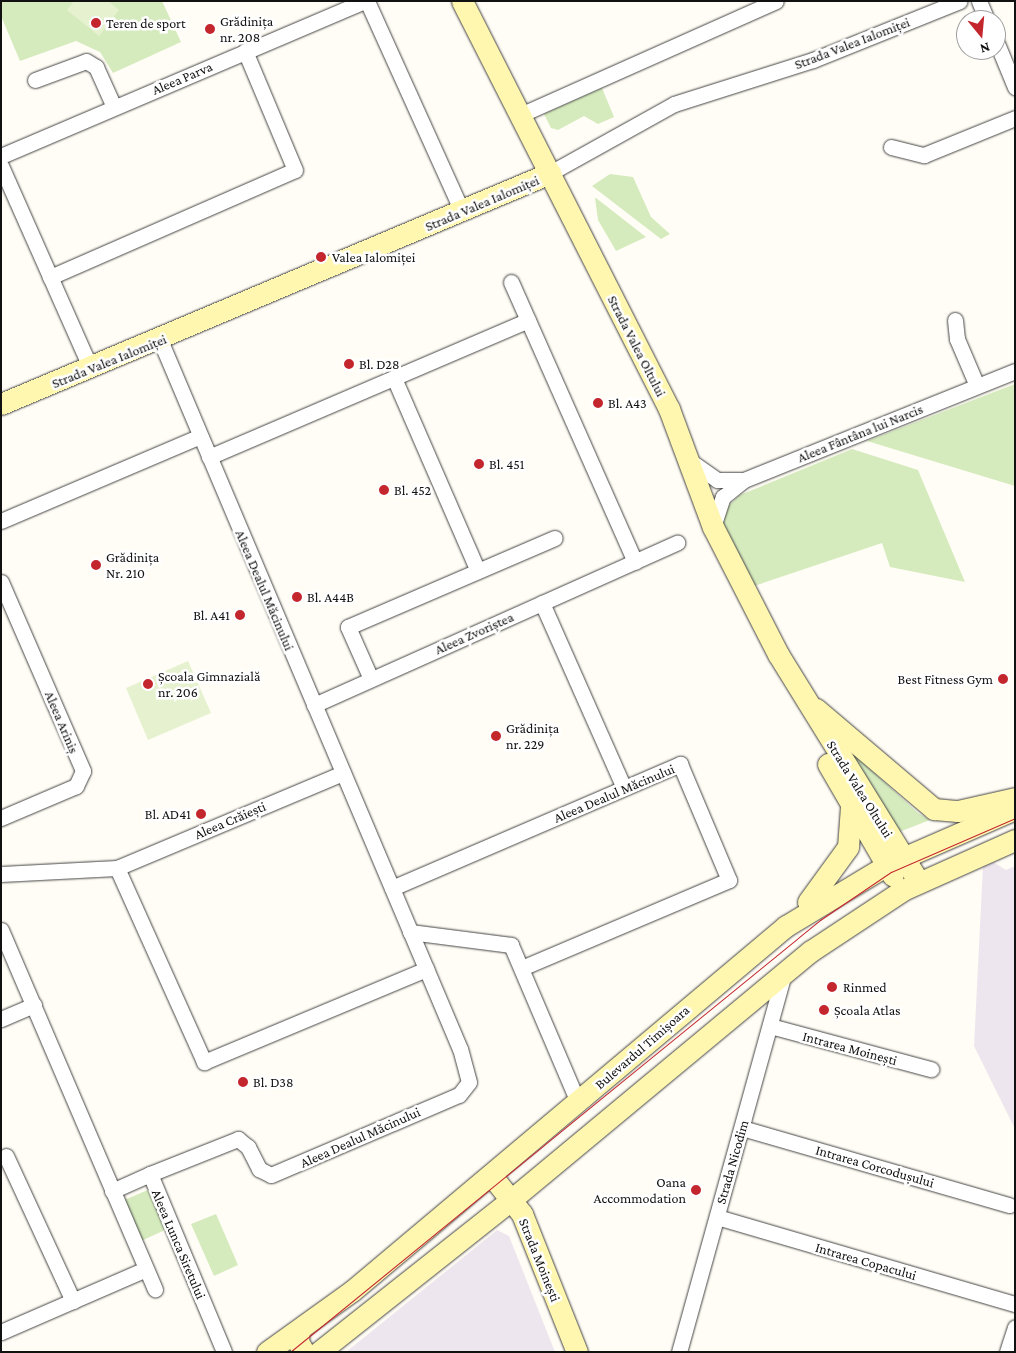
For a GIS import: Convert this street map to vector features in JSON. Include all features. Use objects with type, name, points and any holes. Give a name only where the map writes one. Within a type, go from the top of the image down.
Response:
[{"type":"main road","name":"Strada Valea Oltului","points":[[462,1],[550,173],[690,461],[713,527],[801,696],[911,886]]},
{"type":"main road","name":"Strada Valea Ialomiței","points":[[1,404],[160,340],[550,173]]},
{"type":"main road","name":"Strada Valea Oltului","points":[[801,696],[820,747],[850,804],[895,861]]},
{"type":"main road","points":[[801,696],[926,805],[958,811],[1015,798]]},
{"type":"main road","points":[[786,926],[845,854],[852,829],[850,804]]},
{"type":"main road","points":[[319,1352],[512,1199],[784,971],[911,886],[1013,841],[1007,813]]},
{"type":"main road","name":"Bulevardul Timișoara","points":[[267,1352],[299,1330],[491,1175],[786,926],[895,861],[1007,813]]},
{"type":"main road","name":"Strada Moinești","points":[[491,1175],[512,1199],[577,1352]]},
{"type":"main road","points":[[299,1330],[298,1342],[304,1352]]},
{"type":"street","name":"Aleea Parva","points":[[1,156],[365,1],[462,210]]},
{"type":"street","points":[[520,115],[776,1]]},
{"type":"street","name":"Strada Valea Ialomiței","points":[[550,173],[674,104],[813,60],[960,1]]},
{"type":"street","points":[[50,277],[295,170],[245,52]]},
{"type":"street","points":[[1004,60],[1015,87]]},
{"type":"street","points":[[35,80],[86,61],[96,67],[114,108]]},
{"type":"street","points":[[891,147],[924,154],[1015,118]]},
{"type":"street","points":[[1,166],[91,369]]},
{"type":"street","points":[[511,282],[635,562]]},
{"type":"street","points":[[209,457],[528,320]]},
{"type":"street","points":[[955,320],[957,339],[977,386]]},
{"type":"street","name":"Aleea Dealul Măcinului","points":[[150,1174],[238,1139],[248,1147],[264,1174],[279,1173],[459,1095],[468,1082],[460,1049],[160,340]]},
{"type":"street","name":"Aleea Fântâna lui Narcis","points":[[713,527],[723,498],[744,480],[1015,371]]},
{"type":"street","points":[[394,378],[478,571]]},
{"type":"street","points":[[1,521],[200,436]]},
{"type":"street","name":"Aleea Fântâna lui Narcis","points":[[690,461],[717,480],[744,480]]},
{"type":"street","points":[[371,679],[348,627],[555,538]]},
{"type":"street","name":"Aleea Zvoriștea","points":[[314,705],[678,543]]},
{"type":"street","name":"Aleea Ariniș","points":[[1,582],[83,771],[76,786],[1,818]]},
{"type":"street","points":[[542,603],[624,788]]},
{"type":"street","name":"Aleea Dealul Măcinului","points":[[392,888],[680,764],[729,880],[522,968]]},
{"type":"street","name":"Aleea Crăiești","points":[[1,874],[117,868],[343,773]]},
{"type":"street","points":[[117,868],[204,1062],[426,968]]},
{"type":"street","points":[[1,930],[155,1289]]},
{"type":"street","points":[[410,932],[506,942],[522,968],[578,1102]]},
{"type":"street","name":"Strada Nicodim","points":[[679,1352],[784,971]]},
{"type":"street","points":[[1,1020],[34,1005]]},
{"type":"street","name":"Intrarea Moinești","points":[[770,1026],[930,1070]]},
{"type":"street","name":"Intrarea Corcodușului","points":[[742,1128],[1009,1205]]},
{"type":"street","points":[[6,1156],[73,1301]]},
{"type":"street","name":"Aleea Lunca Siretului","points":[[112,1191],[150,1174],[224,1352]]},
{"type":"street","name":"Intrarea Copacului","points":[[717,1217],[1015,1304]]},
{"type":"street","points":[[1,1332],[146,1269]]},
{"type":"street","points":[[1007,1352],[1015,1327]]},
{"type":"shaded area","points":[[993,862],[1006,870],[1015,866],[1015,1129],[974,1046],[983,866]]},
{"type":"shaded area","points":[[497,1230],[509,1236],[555,1352],[346,1352]]},
{"type":"green space","points":[[1,1],[162,1],[181,42],[113,73],[100,52],[76,41],[20,61],[1,16]]},
{"type":"green space","name":"Teren de sport","points":[[74,1],[108,1],[119,10],[99,36],[67,10]]},
{"type":"green space","points":[[602,88],[614,117],[598,124],[584,116],[558,130],[551,128],[544,114]]},
{"type":"green space","points":[[610,174],[633,177],[651,217],[670,234],[661,239],[592,186]]},
{"type":"green space","points":[[595,198],[646,237],[616,251],[598,220]]},
{"type":"green space","points":[[1015,384],[1015,486],[867,441]]},
{"type":"green space","points":[[852,449],[918,470],[965,582],[890,567],[882,543],[751,587],[722,527],[728,506],[740,495]]},
{"type":"green space","points":[[188,661],[211,713],[148,740],[126,688]]},
{"type":"green space","points":[[847,748],[918,813],[930,820],[899,832]]},
{"type":"green space","points":[[148,1190],[165,1230],[141,1241],[124,1200]]},
{"type":"green space","points":[[216,1214],[238,1265],[214,1276],[191,1224]]},
{"type":"tram line","points":[[290,1352],[820,920],[891,872],[1015,818]]},
{"type":"place","name":"Teren de sport","points":[[96,23]]},
{"type":"place","name":"Grădinița nr. 208","points":[[210,29]]},
{"type":"place","name":"Valea Ialomiței","points":[[321,257]]},
{"type":"place","name":"Bl. D28","points":[[349,364]]},
{"type":"place","name":"Bl. A43","points":[[598,403]]},
{"type":"place","name":"Bl. 451","points":[[479,464]]},
{"type":"place","name":"Bl. 452","points":[[384,490]]},
{"type":"place","name":"Grădinița Nr. 210","points":[[96,565]]},
{"type":"place","name":"Bl. A44B","points":[[297,597]]},
{"type":"place","name":"Bl. A41","points":[[240,615]]},
{"type":"place","name":"Best Fitness Gym","points":[[1003,679]]},
{"type":"place","name":"Școala Gimnazială nr. 206","points":[[148,684]]},
{"type":"place","name":"Grădinița nr. 229","points":[[496,736]]},
{"type":"place","name":"Bl. AD41","points":[[201,814]]},
{"type":"place","name":"Rinmed","points":[[832,987]]},
{"type":"place","name":"Școala Atlas","points":[[824,1010]]},
{"type":"place","name":"Bl. D38","points":[[243,1082]]},
{"type":"place","name":"Oana Accommodation","points":[[696,1190]]}]
